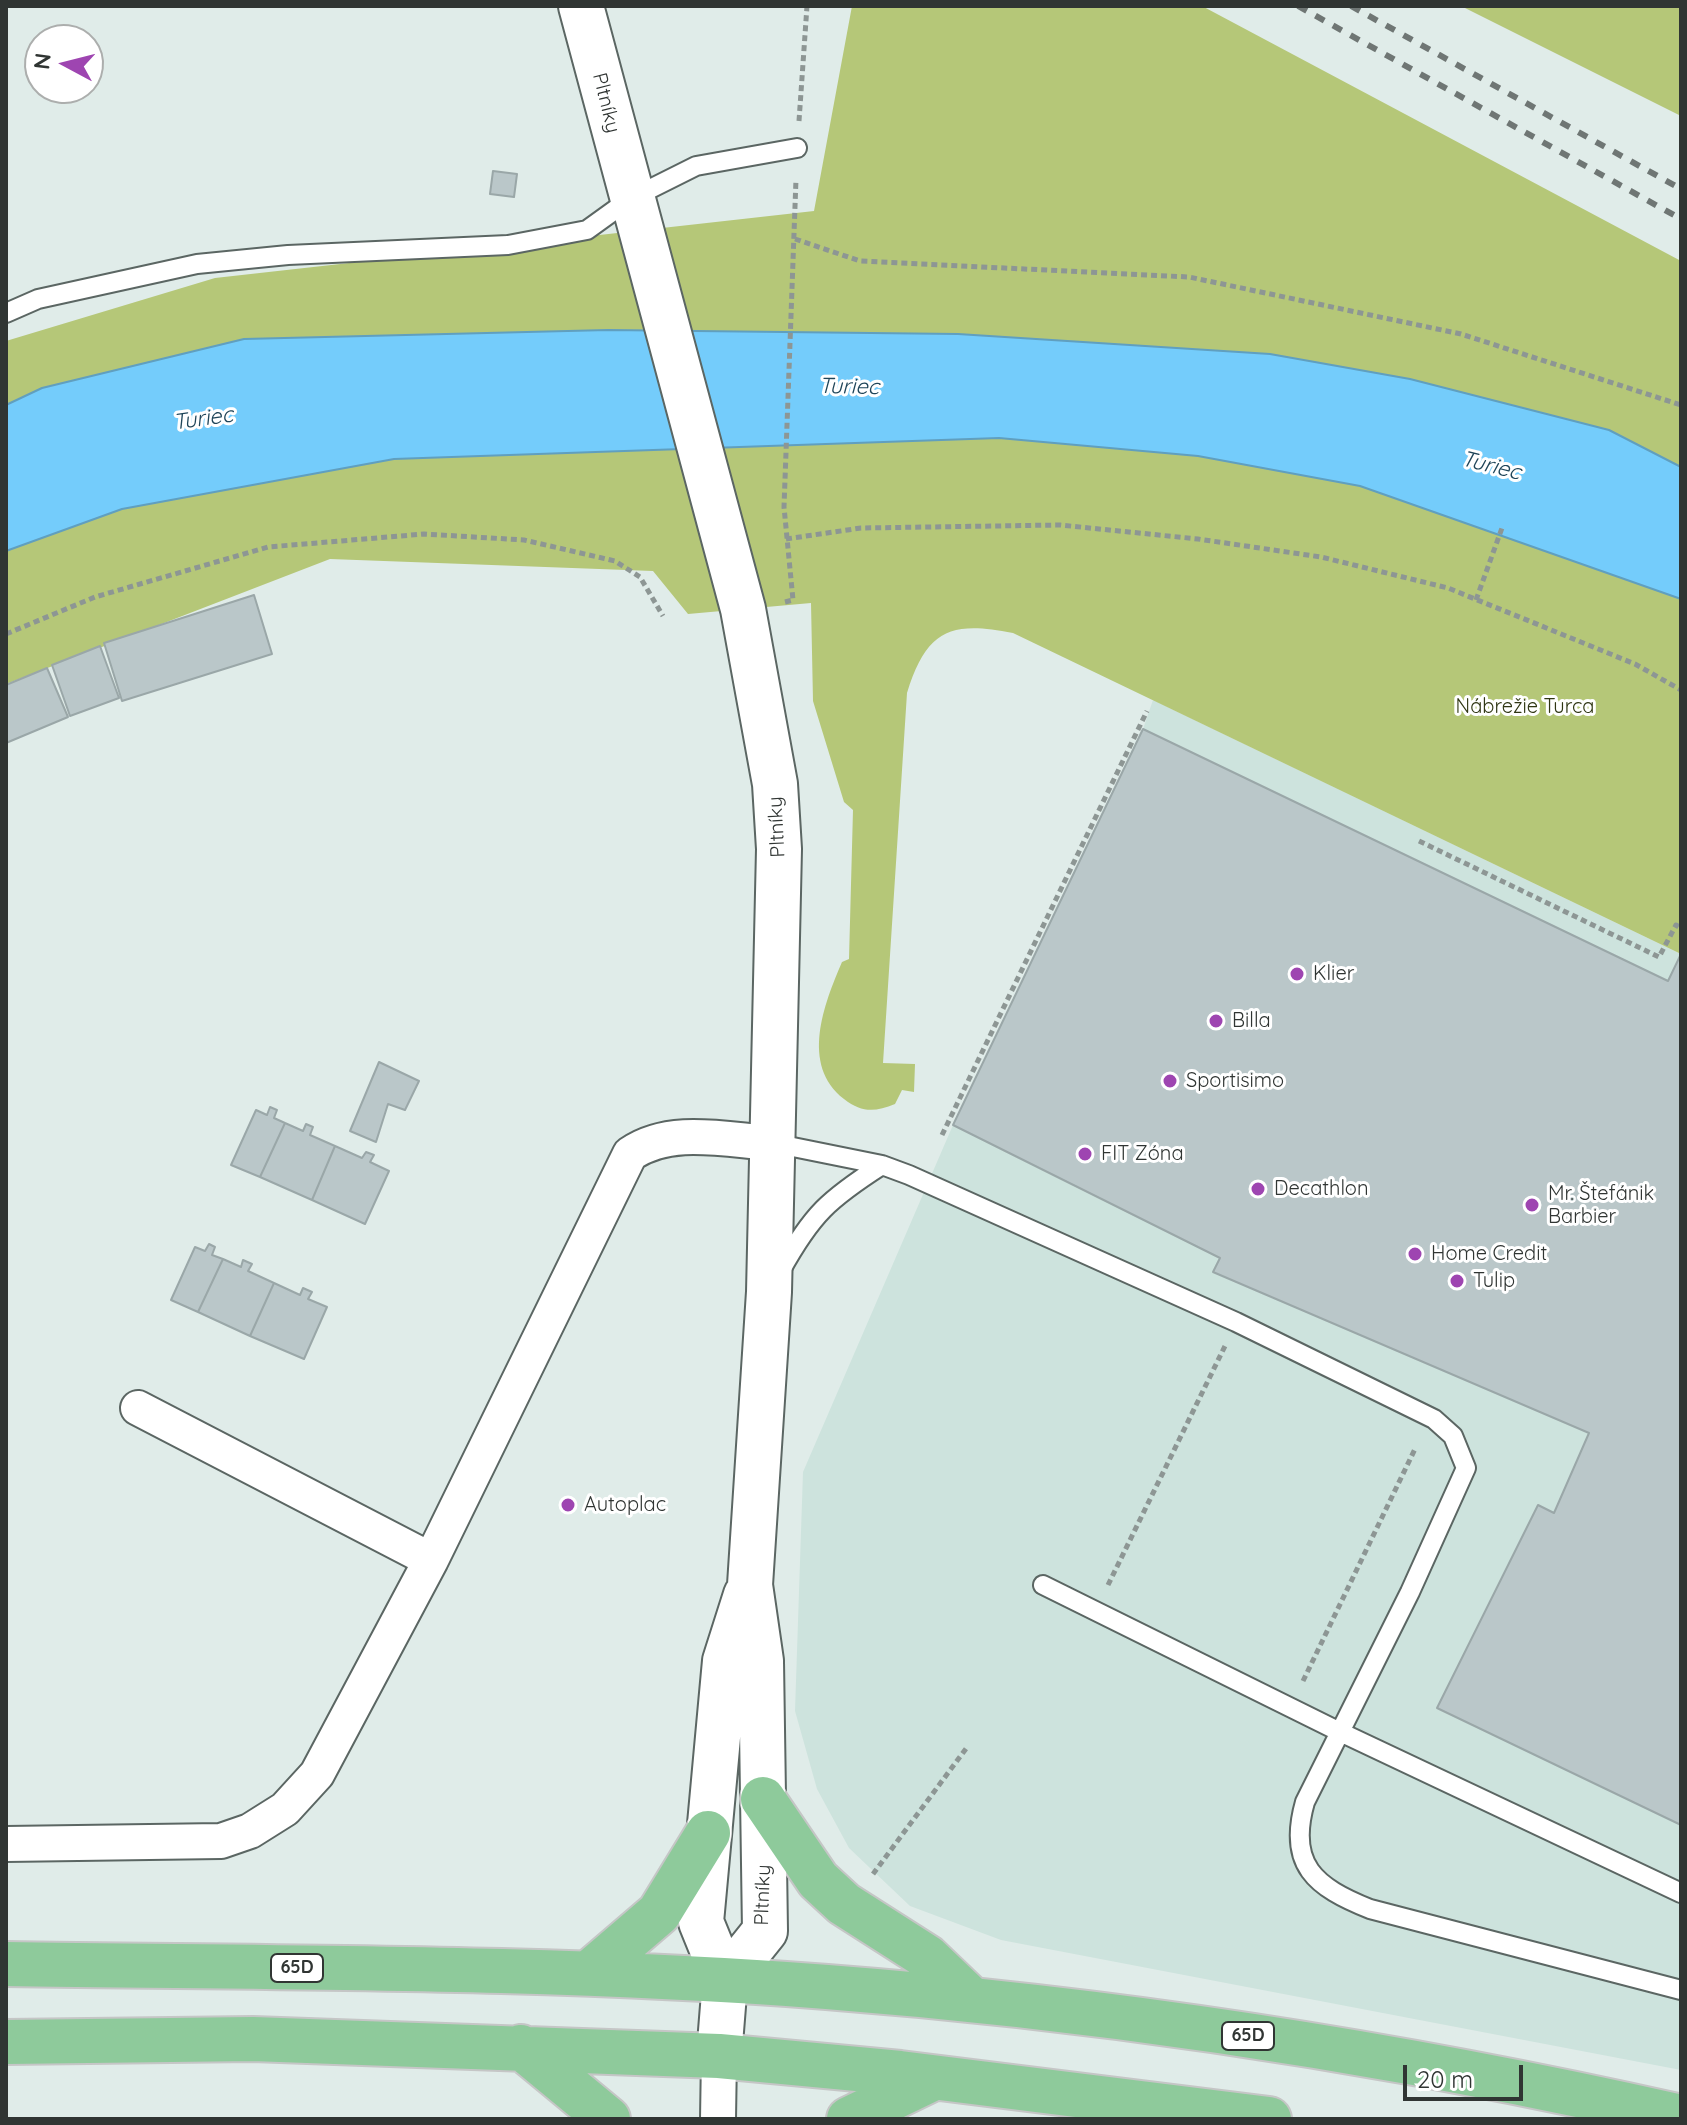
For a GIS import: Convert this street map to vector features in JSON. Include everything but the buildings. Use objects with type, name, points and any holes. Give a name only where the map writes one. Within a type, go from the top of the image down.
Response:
[{"type":"main road","points":[[763,1799],[818,1880],[844,1904],[927,1957],[972,2000]]},
{"type":"main road","points":[[589,1973],[659,1913],[708,1833]]},
{"type":"main road","name":"65D","points":[[6,1964],[589,1973],[972,2000],[1291,2042],[1523,2083],[1681,2117]]},
{"type":"main road","points":[[6,2042],[253,2039],[719,2056],[934,2078],[1269,2119]]},
{"type":"main road","points":[[521,2047],[608,2119]]},
{"type":"main road","points":[[849,2119],[934,2078]]},
{"type":"street","name":"Pltníky","points":[[581,6],[630,199],[743,609],[775,784],[779,849],[769,1292],[750,1585],[761,1661],[765,1931],[725,1981],[701,1922],[725,1661],[750,1585]]},
{"type":"street","points":[[6,1844],[221,1841],[250,1831],[285,1809],[317,1774],[431,1560],[630,1154],[649,1140],[681,1137],[773,1143]]},
{"type":"street","points":[[138,1408],[431,1560]]},
{"type":"street","points":[[718,2119],[725,1981]]},
{"type":"lane","points":[[6,313],[38,299],[197,264],[288,255],[508,245],[587,230],[630,199],[696,166],[797,148]]},
{"type":"lane","points":[[773,1143],[882,1165],[1236,1322],[1434,1419],[1453,1436],[1466,1468],[1410,1592],[1305,1802],[1297,1829],[1305,1865],[1318,1883],[1337,1896],[1370,1909],[1681,1990]]},
{"type":"lane","points":[[769,1292],[801,1235],[831,1198],[882,1165]]},
{"type":"lane","points":[[1043,1585],[1338,1731],[1681,1893]]},
{"type":"path","points":[[807,6],[797,148],[784,507],[786,539],[861,528],[1060,525],[1198,539],[1321,557],[1448,588],[1635,664],[1681,690]]},
{"type":"path","points":[[795,239],[860,261],[1189,277],[1461,334],[1681,405]]},
{"type":"path","points":[[1476,600],[1502,528]]},
{"type":"path","points":[[6,634],[95,597],[268,547],[424,534],[524,540],[615,561],[640,577],[663,616]]},
{"type":"path","points":[[942,1135],[1147,711]]},
{"type":"path","points":[[1419,841],[1659,957],[1676,925],[1681,928]]},
{"type":"path","points":[[1096,1611],[1236,1322]]},
{"type":"path","points":[[1290,1707],[1415,1449]]},
{"type":"path","points":[[864,1886],[968,1746]]},
{"type":"shaded area","points":[[1153,700],[1681,954],[1681,2070],[1001,1940],[910,1906],[849,1848],[817,1789],[795,1711],[803,1472],[953,1125],[1143,729]]},
{"type":"green space","name":"Nábrežie Turca","points":[[852,6],[1202,6],[1681,261],[1681,954],[1013,633],[973,628],[957,630],[944,634],[923,655],[907,693],[883,1063],[915,1064],[914,1092],[902,1090],[895,1104],[888,1107],[863,1109],[844,1099],[831,1085],[819,1052],[823,1015],[829,996],[842,962],[849,959],[853,810],[844,802],[813,701],[811,603],[688,614],[653,571],[330,559],[6,684],[6,341],[215,278],[814,211]]},
{"type":"green space","points":[[1461,6],[1681,6],[1681,116]]},
{"type":"water","name":"Turiec","points":[[608,330],[958,334],[1270,354],[1410,379],[1609,430],[1681,467],[1681,599],[1360,486],[1198,456],[999,438],[394,459],[122,509],[6,551],[6,405],[42,388],[244,339]]},
{"type":"railway","points":[[1298,6],[1681,219]]},
{"type":"railway","points":[[1351,6],[1681,189]]},
{"type":"place","name":"Klier","points":[[1297,974]]},
{"type":"place","name":"Billa","points":[[1216,1021]]},
{"type":"place","name":"Sportisimo","points":[[1170,1081]]},
{"type":"place","name":"FIT Zóna","points":[[1085,1154]]},
{"type":"place","name":"Decathlon","points":[[1258,1189]]},
{"type":"place","name":"Mr. Štefánik Barbier","points":[[1532,1205]]},
{"type":"place","name":"Home Credit","points":[[1415,1254]]},
{"type":"place","name":"Tulip","points":[[1457,1281]]},
{"type":"place","name":"Autoplac","points":[[568,1505]]}]
